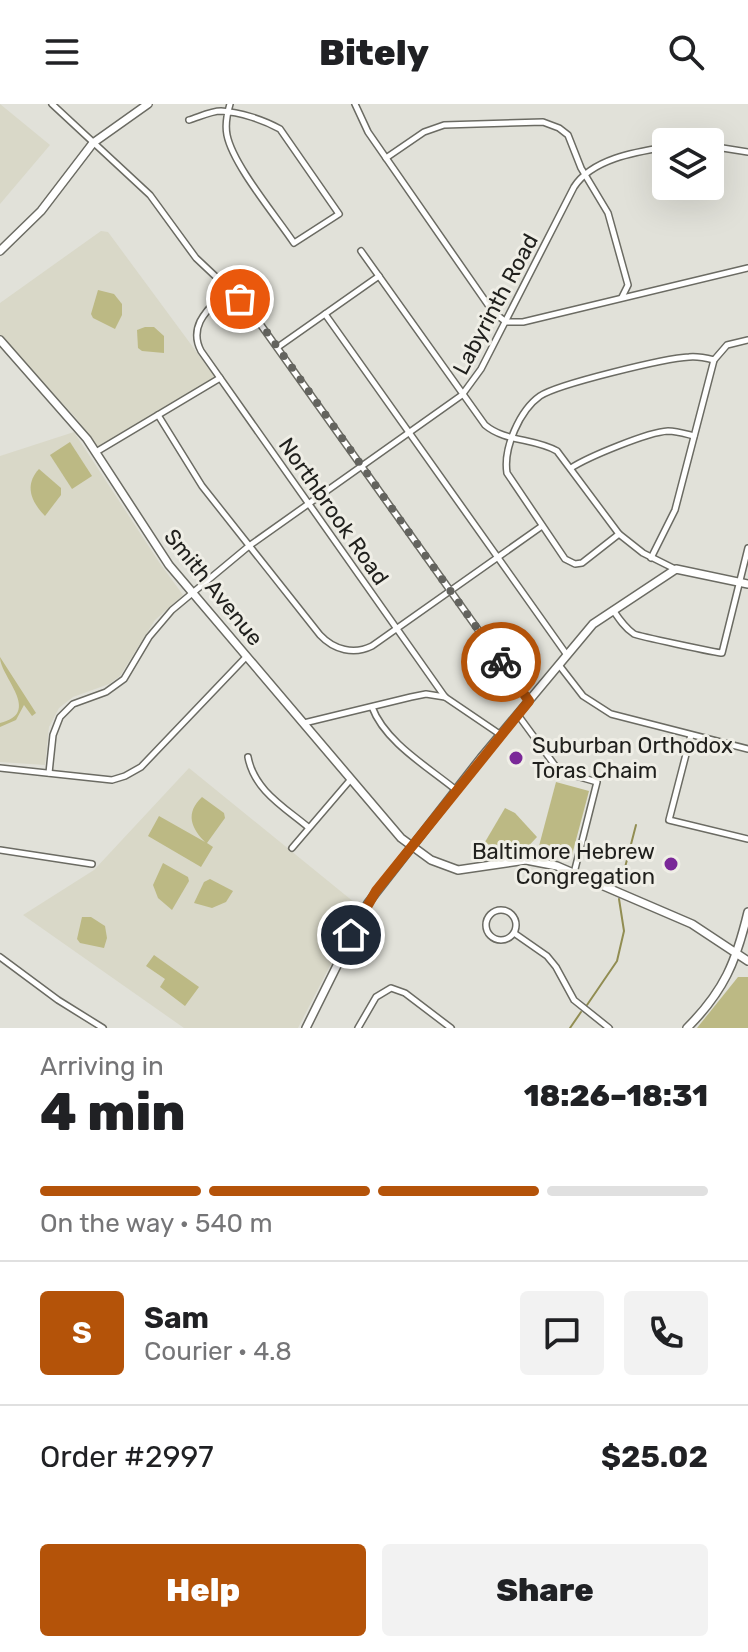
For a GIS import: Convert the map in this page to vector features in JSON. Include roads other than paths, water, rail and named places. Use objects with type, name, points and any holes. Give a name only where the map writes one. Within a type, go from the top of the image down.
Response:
[{"type":"main road","points":[[0,251],[41,211],[93,143],[148,104]]},
{"type":"main road","name":"Smith Avenue","points":[[0,340],[72,420],[163,557],[396,833],[439,865],[458,870],[526,860],[574,873],[692,924],[748,961]]},
{"type":"main road","points":[[306,1028],[362,913],[456,790],[593,624],[676,569],[744,583]]},
{"type":"main road","points":[[687,1028],[713,1001],[738,953],[748,912]]},
{"type":"street","points":[[52,104],[156,202],[196,258],[248,307],[529,701]]},
{"type":"street","points":[[189,120],[214,112],[228,112],[265,122],[284,133],[339,214],[294,243],[232,151],[226,133],[228,112],[230,104]]},
{"type":"street","points":[[355,104],[366,128],[386,158],[493,312],[506,322],[523,322],[748,268]]},
{"type":"street","points":[[386,158],[424,132],[439,126],[543,122],[559,128],[568,135],[584,174],[612,223],[628,285],[620,299]]},
{"type":"street","points":[[724,148],[748,152]]},
{"type":"street","points":[[584,174],[616,159],[652,150]]},
{"type":"street","name":"Labyrinth Road","points":[[49,773],[53,735],[64,712],[78,701],[106,692],[124,679],[155,629],[192,593],[249,546],[462,395],[481,369],[574,187],[584,174]]},
{"type":"street","points":[[361,251],[489,429],[552,448],[571,468],[619,534],[651,558],[676,569]]},
{"type":"street","points":[[278,347],[379,276]]},
{"type":"street","points":[[628,285],[645,293]]},
{"type":"street","name":"Northbrook Road","points":[[228,288],[203,316],[196,329],[198,346],[445,697],[501,735]]},
{"type":"street","points":[[325,314],[567,655]]},
{"type":"street","points":[[651,558],[675,510],[714,360],[727,345],[748,340]]},
{"type":"street","points":[[619,534],[582,563],[572,563],[562,555],[542,526],[507,473],[507,458],[513,437],[531,404],[555,389],[680,358],[714,360]]},
{"type":"street","points":[[96,452],[220,378]]},
{"type":"street","points":[[158,415],[202,486],[249,546],[330,644],[349,651],[361,650],[398,628],[542,526]]},
{"type":"street","points":[[571,468],[594,455],[662,432],[694,436]]},
{"type":"street","points":[[613,610],[625,626],[641,637],[722,653],[744,583],[748,548]]},
{"type":"street","points":[[0,768],[112,780],[131,774],[246,657]]},
{"type":"street","points":[[559,665],[583,696],[605,711],[628,720],[748,749]]},
{"type":"street","points":[[303,723],[426,694],[445,697]]},
{"type":"street","points":[[372,707],[399,743],[456,790]]},
{"type":"street","points":[[518,715],[559,771],[597,782],[574,873]]},
{"type":"street","points":[[691,735],[669,820],[748,839]]},
{"type":"street","points":[[248,757],[259,784],[308,827]]},
{"type":"street","points":[[292,848],[351,779]]},
{"type":"street","points":[[0,850],[92,864]]},
{"type":"street","points":[[496,911],[509,912],[515,919],[514,933],[505,940],[492,937],[487,930],[489,917],[496,911]]},
{"type":"street","points":[[514,933],[547,956],[574,1000],[609,1028]]},
{"type":"street","points":[[0,957],[58,1000],[103,1028]]},
{"type":"street","points":[[358,1028],[376,997],[391,988],[405,993],[451,1028]]},
{"type":"waterway","points":[[622,879],[636,825]]},
{"type":"waterway","points":[[587,1005],[617,961],[624,931],[619,899]]},
{"type":"waterway","points":[[570,1028],[581,1012]]},
{"type":"place","name":"Suburban Orthodox Toras Chaim","points":[[516,758]]},
{"type":"place","name":"Baltimore Hebrew Congregation","points":[[671,864]]}]
